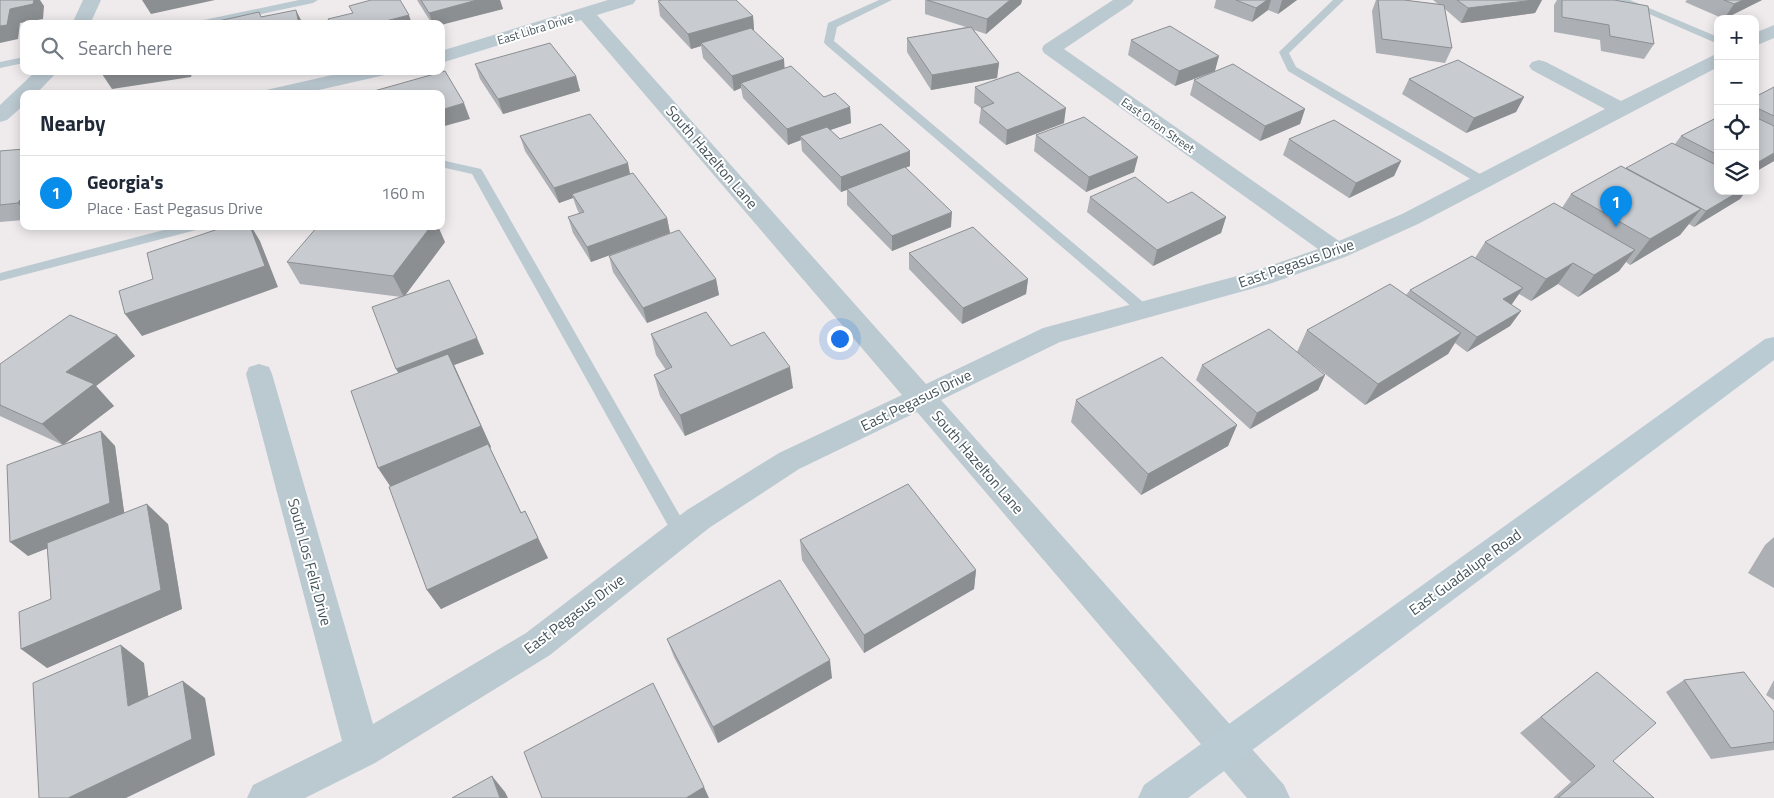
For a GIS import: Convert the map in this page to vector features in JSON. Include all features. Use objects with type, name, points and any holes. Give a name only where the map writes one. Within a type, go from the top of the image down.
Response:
[{"type":"main road","name":"East Guadalupe Road","points":[[1157,798],[1774,346]]},
{"type":"street","points":[[83,20],[92,0]]},
{"type":"street","name":"East Libra Drive","points":[[445,56],[627,0]]},
{"type":"street","name":"East Orion Street","points":[[1125,0],[1051,49],[1337,251]]},
{"type":"street","name":"South Hazelton Lane","points":[[586,14],[1271,798]]},
{"type":"street","points":[[1759,38],[1774,31]]},
{"type":"street","name":"East Pegasus Drive","points":[[266,798],[362,750],[538,644],[698,519],[789,461],[1052,335],[1260,278],[1337,251],[1410,219],[1620,108],[1716,60]]},
{"type":"street","points":[[1539,66],[1620,108]]},
{"type":"street","points":[[28,90],[44,75]]},
{"type":"street","points":[[291,90],[360,75]]},
{"type":"street","points":[[0,116],[20,98]]},
{"type":"street","points":[[0,120],[20,120]]},
{"type":"street","name":"South Los Feliz Drive","points":[[259,374],[362,750]]},
{"type":"lane","points":[[218,20],[314,0]]},
{"type":"lane","points":[[887,0],[832,25],[829,42],[1144,310]]},
{"type":"lane","points":[[1339,0],[1284,52],[1292,69],[1483,180]]},
{"type":"lane","points":[[1622,0],[1714,39]]},
{"type":"lane","points":[[0,65],[20,61]]},
{"type":"lane","points":[[445,164],[476,172],[681,533]]},
{"type":"lane","points":[[0,277],[181,230]]},
{"type":"building","points":[[0,0],[34,0],[33,4],[10,9],[7,25],[0,26]]},
{"type":"building","points":[[371,0],[400,0],[409,15],[390,20],[329,20],[353,13],[349,6]]},
{"type":"building","points":[[421,0],[477,0],[429,13]]},
{"type":"building","points":[[736,0],[753,16],[688,34],[658,1]]},
{"type":"building","points":[[927,0],[1010,0],[987,19]]},
{"type":"building","points":[[1236,0],[1267,0],[1256,8]]},
{"type":"building","points":[[1378,0],[1404,0],[1444,5],[1452,48],[1382,39]]},
{"type":"building","points":[[1457,0],[1534,0],[1468,8]]},
{"type":"building","points":[[1562,0],[1614,0],[1648,6],[1654,44],[1610,36],[1609,25],[1562,17]]},
{"type":"building","points":[[1724,0],[1743,0],[1734,4]]},
{"type":"building","points":[[296,10],[298,20],[223,20],[259,12],[261,17]]},
{"type":"building","points":[[1170,26],[1219,56],[1179,71],[1131,40]]},
{"type":"building","points":[[971,27],[999,63],[932,75],[907,38]]},
{"type":"building","points":[[751,28],[784,59],[732,76],[701,43]]},
{"type":"building","points":[[550,43],[576,76],[498,99],[475,64]]},
{"type":"building","points":[[1458,60],[1524,97],[1474,118],[1409,79]]},
{"type":"building","points":[[1233,64],[1305,109],[1265,126],[1194,80]]},
{"type":"building","points":[[791,66],[824,97],[835,93],[850,107],[787,129],[741,83]]},
{"type":"building","points":[[445,71],[464,103],[445,109],[445,90],[378,90],[431,75],[445,75]]},
{"type":"building","points":[[1018,72],[1066,108],[1007,130],[981,108],[994,103],[975,87]]},
{"type":"building","points":[[1774,87],[1774,116],[1759,109],[1759,95]]},
{"type":"building","points":[[590,114],[628,163],[554,188],[520,136]]},
{"type":"building","points":[[1084,117],[1138,157],[1089,177],[1036,135]]},
{"type":"building","points":[[1714,119],[1714,153],[1681,136]]},
{"type":"building","points":[[1759,119],[1774,126],[1774,153],[1759,162]]},
{"type":"building","points":[[1334,120],[1401,161],[1356,183],[1289,139]]},
{"type":"building","points":[[881,124],[910,151],[841,177],[800,136],[827,127],[840,139]]},
{"type":"building","points":[[1672,143],[1714,164],[1714,195],[1733,195],[1706,211],[1626,168]]},
{"type":"building","points":[[20,149],[20,200],[18,203],[0,205],[0,151]]},
{"type":"building","points":[[1621,166],[1701,209],[1650,239],[1571,194]]},
{"type":"building","points":[[905,167],[952,212],[892,236],[847,189]]},
{"type":"building","points":[[633,173],[667,218],[587,247],[568,217],[584,212],[572,194]]},
{"type":"building","points":[[1135,177],[1168,203],[1192,192],[1226,217],[1157,250],[1090,197]]},
{"type":"building","points":[[1554,203],[1635,250],[1594,275],[1573,263],[1546,279],[1485,242]]},
{"type":"building","points":[[973,227],[1028,279],[963,308],[909,253]]},
{"type":"building","points":[[215,230],[252,230],[265,266],[125,314],[119,291],[153,279],[147,253]]},
{"type":"building","points":[[315,230],[428,230],[393,276],[287,262]]},
{"type":"building","points":[[679,230],[716,279],[643,308],[609,256]]},
{"type":"building","points":[[1472,256],[1523,288],[1503,299],[1521,311],[1477,337],[1410,290]]},
{"type":"building","points":[[449,280],[477,338],[396,369],[372,307]]},
{"type":"building","points":[[1390,284],[1461,333],[1378,384],[1307,330]]},
{"type":"building","points":[[706,312],[731,346],[764,332],[790,367],[680,415],[654,375],[672,367],[651,334]]},
{"type":"building","points":[[70,315],[117,335],[66,372],[94,384],[42,424],[0,405],[0,364]]},
{"type":"building","points":[[1269,329],[1325,375],[1257,413],[1202,365]]},
{"type":"building","points":[[448,354],[481,426],[378,468],[351,391]]},
{"type":"building","points":[[1162,357],[1237,425],[1148,474],[1076,400]]},
{"type":"building","points":[[101,431],[110,503],[10,542],[7,465]]},
{"type":"building","points":[[488,444],[521,513],[525,511],[538,538],[427,590],[389,487]]},
{"type":"building","points":[[908,484],[976,570],[864,635],[800,540]]},
{"type":"building","points":[[147,504],[161,590],[21,649],[19,612],[51,599],[47,543]]},
{"type":"building","points":[[780,580],[830,660],[713,727],[667,639]]},
{"type":"building","points":[[121,645],[128,706],[183,681],[192,739],[68,798],[39,798],[33,683]]},
{"type":"building","points":[[1597,672],[1656,723],[1613,761],[1654,798],[1558,798],[1595,766],[1541,717]]},
{"type":"building","points":[[1744,672],[1774,712],[1774,742],[1731,748],[1684,680]]},
{"type":"building","points":[[653,683],[704,787],[686,798],[542,798],[524,752]]},
{"type":"building","points":[[492,776],[500,798],[452,798]]},
{"type":"place","name":"Georgia's","points":[[1616,227]]}]
